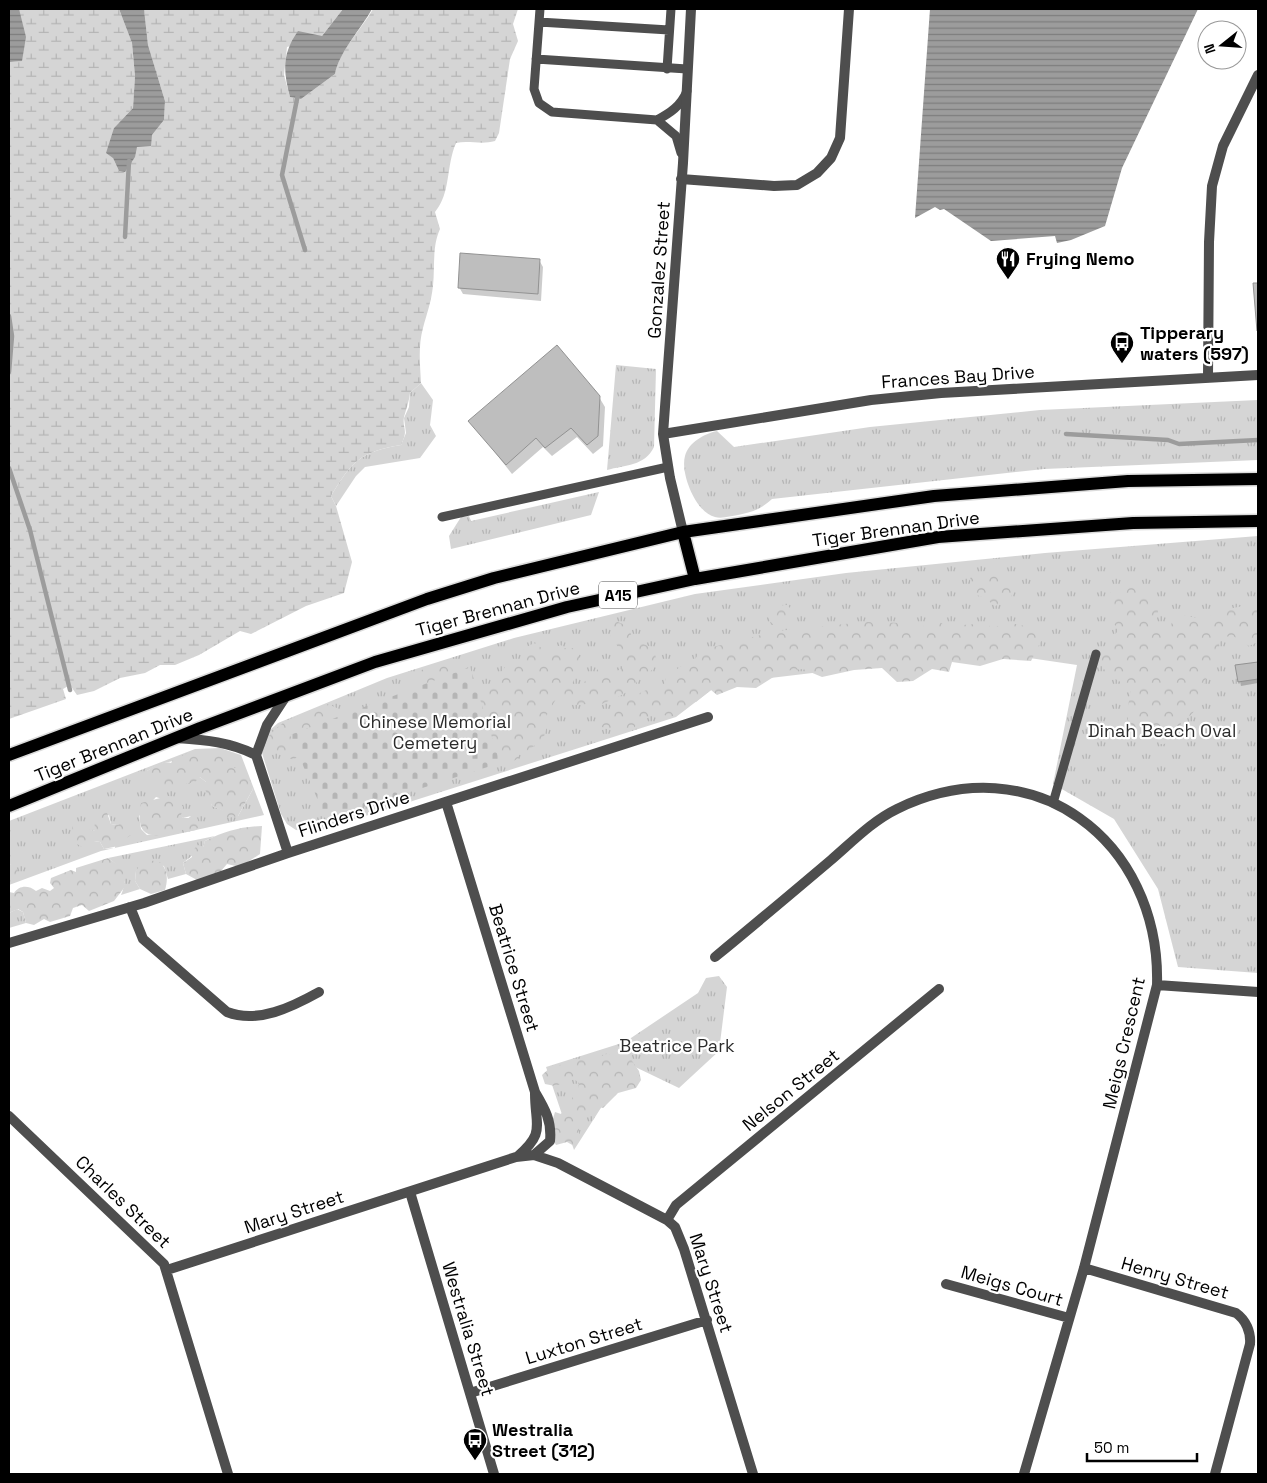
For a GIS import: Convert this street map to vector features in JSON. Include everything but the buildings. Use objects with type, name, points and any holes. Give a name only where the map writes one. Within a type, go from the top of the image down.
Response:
[{"type":"main road","name":"Tiger Brennan Drive","points":[[9,755],[427,599],[494,578],[683,532],[934,496],[1128,481],[1258,479]]},
{"type":"main road","name":"Tiger Brennan Drive","points":[[9,806],[175,738],[375,662],[567,607],[695,578],[938,537],[1133,523],[1258,521]]},
{"type":"main road","points":[[683,532],[695,578]]},
{"type":"street","name":"Gonzalez Street","points":[[683,532],[668,467],[664,434],[683,163],[691,9]]},
{"type":"street","points":[[681,179],[774,186],[797,185],[817,174],[831,158],[840,138],[849,9]]},
{"type":"street","points":[[1208,378],[1209,235],[1212,186],[1223,146],[1258,75]]},
{"type":"street","name":"Frances Bay Drive","points":[[664,434],[871,400],[950,393],[1258,375]]},
{"type":"street","points":[[286,696],[267,725],[256,755],[288,852]]},
{"type":"street","name":"Flinders Drive","points":[[9,943],[130,907],[288,852],[708,717]]},
{"type":"street","points":[[175,738],[216,740],[237,746],[256,755]]},
{"type":"street","name":"Meigs Crescent","points":[[715,957],[878,821],[913,802],[949,790],[978,787],[1030,794],[1053,803],[1073,813],[1103,837],[1134,880],[1155,935],[1158,960],[1157,986],[1084,1268],[1024,1474]]},
{"type":"street","name":"Beatrice Street","points":[[446,802],[534,1092],[548,1114],[552,1152],[558,1163]]},
{"type":"street","points":[[130,907],[143,939],[227,1012],[245,1017],[268,1014],[301,1002],[319,992]]},
{"type":"street","points":[[1157,986],[1258,992]]},
{"type":"street","name":"Nelson Street","points":[[668,1220],[676,1205],[939,989]]},
{"type":"street","points":[[534,1092],[537,1136],[541,1154]]},
{"type":"street","name":"Charles Street","points":[[9,1116],[148,1246],[167,1270],[228,1474]]},
{"type":"street","points":[[516,1157],[531,1145],[537,1136]]},
{"type":"street","points":[[516,1157],[541,1154],[550,1141]]},
{"type":"street","name":"Mary Street","points":[[541,1154],[668,1220],[679,1234],[753,1474]]},
{"type":"street","name":"Mary Street","points":[[167,1270],[516,1157]]},
{"type":"street","name":"Westralia Street","points":[[410,1192],[494,1474]]},
{"type":"street","name":"Henry Street","points":[[1084,1268],[1236,1312],[1244,1320],[1249,1332],[1250,1344],[1215,1474]]},
{"type":"street","name":"Meigs Court","points":[[946,1284],[1069,1318]]},
{"type":"street","name":"Luxton Street","points":[[470,1393],[707,1320]]},
{"type":"lane","points":[[540,9],[534,89],[539,103],[545,109],[552,112],[657,120],[676,136],[683,163]]},
{"type":"lane","points":[[667,69],[671,9]]},
{"type":"lane","points":[[539,22],[670,30]]},
{"type":"lane","points":[[536,59],[687,69]]},
{"type":"lane","points":[[657,120],[675,108],[683,100],[687,91]]},
{"type":"lane","points":[[442,517],[668,467]]},
{"type":"lane","points":[[1053,803],[1096,654]]},
{"type":"green space","points":[[19,9],[119,9],[132,43],[135,76],[133,108],[114,128],[113,158],[119,171],[137,147],[152,135],[164,120],[165,101],[148,45],[144,9],[343,9],[322,36],[287,47],[284,75],[290,97],[301,99],[335,74],[341,57],[373,9],[518,9],[513,24],[518,41],[510,59],[499,133],[495,141],[456,143],[444,196],[435,212],[440,229],[435,249],[432,292],[420,342],[421,383],[410,393],[404,417],[405,432],[401,445],[376,451],[358,460],[345,474],[331,496],[336,506],[352,562],[344,593],[306,606],[251,634],[240,631],[199,655],[175,665],[160,665],[145,673],[120,678],[94,691],[77,695],[70,685],[63,689],[66,699],[9,719],[9,35],[10,62],[21,61]]},
{"type":"green space","points":[[616,365],[656,369],[654,447],[645,458],[634,464],[607,470]]},
{"type":"green space","points":[[421,383],[433,400],[430,425],[436,436],[420,458],[365,467],[356,476],[336,506],[331,496],[345,474],[358,460],[376,451],[401,445],[406,433],[404,418],[409,407],[410,393]]},
{"type":"green space","points":[[1258,400],[1258,460],[1044,469],[772,499],[760,508],[752,511],[721,518],[708,514],[702,508],[691,491],[685,472],[685,456],[693,443],[707,434],[717,431],[734,447],[870,427],[1040,410]]},
{"type":"green space","points":[[599,492],[591,515],[451,549],[449,536],[461,517],[469,516],[471,521]]},
{"type":"green space","name":"Dinah Beach Oval","points":[[1258,536],[1258,973],[1178,967],[1158,889],[1114,819],[1053,784],[1077,665],[988,652],[719,684],[676,717],[315,832],[296,830],[287,824],[281,814],[262,753],[265,739],[270,730],[278,723],[387,678],[514,638],[695,594],[846,573],[1045,553]]},
{"type":"green space","points":[[994,567],[1001,578],[1014,583],[1011,600],[995,606],[985,598],[971,593],[970,578]]},
{"type":"green space","name":"Dinah Beach Oval","points":[[1141,585],[1155,600],[1158,609],[1156,620],[1169,631],[1173,619],[1181,615],[1202,619],[1228,609],[1258,603],[1258,642],[1249,646],[1233,636],[1222,637],[1203,686],[1200,702],[1190,716],[1181,723],[1180,733],[1176,740],[1165,744],[1160,744],[1160,735],[1150,730],[1147,733],[1129,726],[1127,713],[1131,688],[1107,672],[1100,661],[1104,647],[1119,629],[1113,623],[1110,593],[1123,586]]},
{"type":"green space","points":[[787,605],[794,612],[791,621],[781,625],[771,625],[767,612],[772,606]]},
{"type":"green space","points":[[615,621],[628,626],[633,640],[654,648],[657,664],[650,672],[641,673],[634,686],[628,691],[596,707],[587,704],[574,705],[567,698],[556,699],[544,720],[547,726],[543,740],[519,754],[519,758],[506,765],[494,762],[491,744],[495,738],[488,736],[484,727],[491,719],[480,713],[478,691],[488,684],[502,682],[498,676],[506,666],[521,663],[523,649],[534,643],[546,651],[561,645],[564,648],[575,648],[581,660],[582,669],[576,672],[572,685],[580,686],[598,669],[605,667],[614,673],[625,666],[617,658],[618,647],[610,635]]},
{"type":"green space","points":[[864,622],[903,623],[920,634],[924,624],[940,622],[954,632],[963,625],[987,623],[992,629],[1005,622],[1040,629],[1041,641],[1031,661],[1003,659],[980,666],[952,662],[949,672],[932,669],[913,681],[897,682],[882,668],[854,670],[822,677],[803,669],[783,671],[756,688],[737,687],[717,695],[711,690],[696,702],[689,703],[686,709],[671,717],[654,712],[648,718],[637,721],[635,727],[618,733],[602,727],[600,719],[611,708],[622,709],[624,702],[629,699],[649,689],[664,685],[666,678],[681,666],[690,667],[701,650],[777,631]]},
{"type":"green space","points":[[436,665],[451,667],[465,677],[415,690],[416,672]]},
{"type":"green space","name":"Chinese Memorial Cemetery","points":[[470,667],[500,763],[326,819],[290,735]]},
{"type":"green space","points":[[328,704],[339,709],[336,730],[293,760],[277,752],[269,736],[276,729],[289,719],[304,717],[307,713]]},
{"type":"green space","points":[[220,748],[241,755],[264,815],[115,848],[117,825],[111,824],[109,815],[96,823],[96,830],[91,831],[94,841],[100,842],[104,849],[114,848],[9,885],[14,864],[9,865],[9,821],[195,749]],"holes":[[[195,756],[232,768],[253,789],[238,816],[212,806],[206,782],[200,777],[178,782],[147,771],[164,763]],[[156,797],[162,799],[183,818],[191,816],[173,831],[147,835],[141,829],[139,816]]]},
{"type":"green space","points":[[193,751],[195,755],[199,751],[219,751],[234,757],[232,768],[242,768],[247,773],[253,789],[238,816],[228,818],[223,811],[212,806],[205,789],[206,782],[200,777],[195,782],[181,785],[178,782],[174,787],[161,791],[149,781],[147,771],[162,763],[171,763],[174,759]]},
{"type":"green space","points":[[168,796],[177,798],[183,807],[181,815],[183,818],[197,818],[200,825],[196,830],[186,832],[182,829],[178,834],[173,831],[172,833],[162,835],[144,832],[140,821],[141,803]]},
{"type":"green space","points":[[106,810],[111,824],[118,825],[126,819],[132,821],[134,833],[125,839],[123,845],[104,849],[100,842],[94,841],[84,848],[70,840],[73,825],[86,826],[91,831],[95,830],[94,816]]},
{"type":"green space","points":[[262,826],[260,854],[240,867],[227,864],[216,877],[197,880],[186,874],[183,863],[192,857],[192,851],[198,845],[203,847],[205,841],[233,830]]},
{"type":"green space","points":[[215,836],[205,841],[203,847],[183,863],[186,874],[168,879],[164,866],[156,864],[136,871],[135,881],[140,889],[121,895],[124,878],[117,865],[108,858]]},
{"type":"green space","points":[[108,858],[121,867],[124,872],[124,888],[114,901],[89,911],[82,905],[73,908],[70,916],[50,922],[44,919],[34,925],[26,923],[23,912],[18,909],[9,913],[9,892],[14,893],[19,888],[24,887],[36,891],[42,888],[50,891],[54,888],[50,883],[51,878],[71,870],[76,872],[76,868]]},
{"type":"green space","points":[[143,860],[155,861],[156,864],[160,862],[163,865],[167,875],[165,890],[151,894],[140,889],[135,881],[136,871]]},
{"type":"green space","points":[[14,863],[19,873],[12,880],[9,880],[9,865]]},
{"type":"green space","points":[[17,909],[23,912],[26,923],[9,928],[9,913]]},
{"type":"green space","name":"Beatrice Park","points":[[719,976],[727,987],[719,1051],[679,1088],[629,1064],[574,1150],[546,1067],[625,1042],[698,993],[706,978]]},
{"type":"green space","points":[[606,1054],[630,1058],[639,1071],[641,1080],[636,1088],[618,1093],[603,1108],[595,1106],[579,1119],[579,1141],[574,1146],[567,1142],[556,1145],[549,1132],[555,1112],[561,1114],[565,1107],[571,1105],[572,1098],[577,1094],[579,1083],[574,1079],[555,1086],[545,1084],[542,1075],[553,1065],[562,1065],[581,1060],[590,1061]]},
{"type":"shaded area","points":[[9,9],[19,9],[26,37],[22,61],[10,62]]},
{"type":"shaded area","points":[[119,9],[144,9],[148,45],[165,101],[164,120],[152,135],[151,146],[137,147],[135,157],[125,172],[119,171],[113,158],[106,153],[114,128],[133,108],[135,76],[132,43]]},
{"type":"shaded area","points":[[343,9],[372,9],[341,57],[335,74],[301,99],[290,97],[285,63],[293,39],[298,31],[322,36]]},
{"type":"shaded area","points":[[930,9],[1198,9],[1122,168],[1105,226],[1071,240],[1057,243],[1055,236],[991,241],[944,209],[940,210],[935,207],[915,218]]},
{"type":"waterway","points":[[298,94],[282,175],[305,250]]},
{"type":"waterway","points":[[125,237],[129,161]]},
{"type":"waterway","points":[[9,316],[12,336],[9,372]]},
{"type":"waterway","points":[[1066,434],[1168,440],[1179,444],[1258,440]]},
{"type":"waterway","points":[[9,468],[30,530],[70,690]]},
{"type":"place","name":"Frying Nemo","points":[[1008,280]]},
{"type":"place","name":"Tipperary waters (597)","points":[[1122,364]]},
{"type":"place","name":"Westralia Street (312)","points":[[475,1461]]}]
